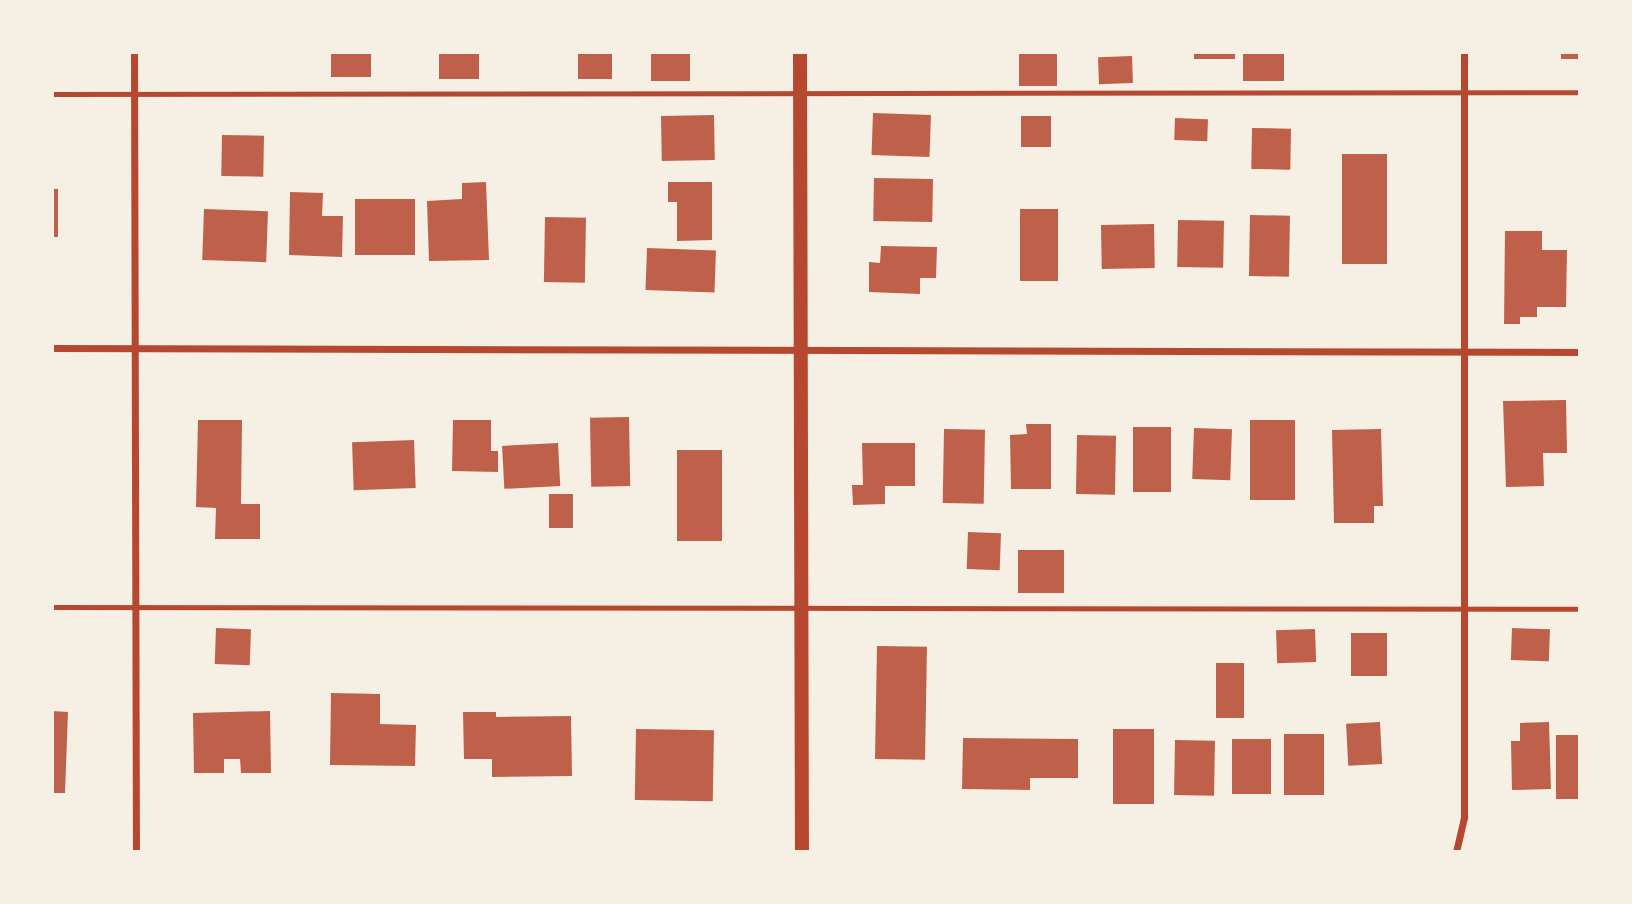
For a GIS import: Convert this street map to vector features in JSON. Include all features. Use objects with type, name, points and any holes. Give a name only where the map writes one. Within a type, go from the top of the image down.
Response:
[{"type":"main road","points":[[800,52],[802,852]]},
{"type":"street","points":[[134,52],[136,852]]},
{"type":"street","points":[[1457,852],[1464,817],[1464,52]]},
{"type":"street","points":[[52,348],[1580,352]]},
{"type":"lane","points":[[52,94],[1580,92]]},
{"type":"lane","points":[[52,607],[1580,609]]},
{"type":"building","points":[[331,52],[371,52],[371,77],[331,77]]},
{"type":"building","points":[[439,52],[479,52],[479,79],[439,79]]},
{"type":"building","points":[[578,52],[612,52],[612,79],[578,79]]},
{"type":"building","points":[[651,52],[690,52],[690,81],[651,81]]},
{"type":"building","points":[[1019,52],[1057,52],[1057,86],[1019,86]]},
{"type":"building","points":[[1194,52],[1235,52],[1235,59],[1194,59]]},
{"type":"building","points":[[1243,52],[1284,52],[1284,81],[1243,81]]},
{"type":"building","points":[[1561,52],[1580,52],[1580,59],[1561,59]]},
{"type":"building","points":[[1132,56],[1133,83],[1099,84],[1098,57]]},
{"type":"building","points":[[873,113],[931,115],[929,157],[872,155]]},
{"type":"building","points":[[714,115],[715,160],[662,161],[661,116]]},
{"type":"building","points":[[1021,116],[1051,116],[1051,147],[1021,147]]},
{"type":"building","points":[[1175,118],[1208,119],[1207,141],[1174,140]]},
{"type":"building","points":[[1252,128],[1291,129],[1290,170],[1251,169]]},
{"type":"building","points":[[222,135],[264,136],[263,177],[221,176]]},
{"type":"building","points":[[1342,154],[1387,154],[1387,264],[1342,264]]},
{"type":"building","points":[[874,178],[933,179],[932,222],[873,221]]},
{"type":"building","points":[[486,182],[489,260],[429,261],[427,201],[462,199],[462,183]]},
{"type":"building","points":[[668,182],[712,182],[712,240],[677,241],[677,202],[668,202]]},
{"type":"building","points":[[52,189],[58,189],[58,237],[52,237]]},
{"type":"building","points":[[290,192],[323,193],[322,216],[343,216],[342,257],[289,255]]},
{"type":"building","points":[[355,199],[415,199],[415,255],[355,255]]},
{"type":"building","points":[[204,209],[268,211],[266,262],[202,260]]},
{"type":"building","points":[[1020,209],[1058,209],[1058,281],[1020,281]]},
{"type":"building","points":[[1250,215],[1290,216],[1289,277],[1249,276]]},
{"type":"building","points":[[545,217],[586,218],[585,283],[544,282]]},
{"type":"building","points":[[1178,220],[1224,221],[1223,268],[1177,267]]},
{"type":"building","points":[[1154,224],[1155,268],[1102,269],[1101,225]]},
{"type":"building","points":[[1505,231],[1542,231],[1542,250],[1567,250],[1566,307],[1537,307],[1537,317],[1520,317],[1520,324],[1504,324]]},
{"type":"building","points":[[881,246],[937,247],[936,278],[920,278],[920,294],[869,292],[869,262],[880,263]]},
{"type":"building","points":[[647,248],[716,250],[714,292],[646,290]]},
{"type":"building","points":[[1566,400],[1567,453],[1543,453],[1544,486],[1506,487],[1503,401]]},
{"type":"building","points":[[629,417],[630,486],[591,487],[590,418]]},
{"type":"building","points":[[198,420],[242,420],[241,504],[260,504],[260,539],[215,539],[216,508],[196,507]]},
{"type":"building","points":[[453,420],[491,420],[491,451],[498,451],[498,472],[452,471]]},
{"type":"building","points":[[1250,420],[1295,420],[1295,500],[1250,500]]},
{"type":"building","points":[[1026,424],[1051,424],[1051,489],[1011,489],[1010,435],[1027,434]]},
{"type":"building","points":[[1133,427],[1171,427],[1171,492],[1133,492]]},
{"type":"building","points":[[1194,428],[1232,429],[1230,480],[1192,479]]},
{"type":"building","points":[[944,429],[985,430],[984,504],[943,503]]},
{"type":"building","points":[[1381,429],[1383,506],[1374,506],[1374,523],[1334,523],[1332,430]]},
{"type":"building","points":[[1077,435],[1116,436],[1115,495],[1076,494]]},
{"type":"building","points":[[414,440],[416,488],[354,490],[352,442]]},
{"type":"building","points":[[558,443],[560,486],[504,489],[502,446]]},
{"type":"building","points":[[862,443],[915,443],[915,486],[885,486],[885,504],[853,505],[852,485],[863,485]]},
{"type":"building","points":[[677,450],[722,450],[722,541],[677,541]]},
{"type":"building","points":[[549,494],[573,494],[573,528],[549,528]]},
{"type":"building","points":[[968,532],[1001,533],[1000,570],[967,569]]},
{"type":"building","points":[[1018,550],[1064,550],[1064,593],[1018,593]]},
{"type":"building","points":[[216,628],[251,629],[250,665],[215,664]]},
{"type":"building","points":[[1512,628],[1550,629],[1549,661],[1511,660]]},
{"type":"building","points":[[1315,629],[1316,662],[1277,663],[1276,630]]},
{"type":"building","points":[[1351,633],[1387,633],[1387,676],[1351,676]]},
{"type":"building","points":[[877,646],[927,647],[925,760],[875,759]]},
{"type":"building","points":[[1216,663],[1244,663],[1244,718],[1216,718]]},
{"type":"building","points":[[331,693],[380,694],[380,724],[416,725],[415,766],[330,765]]},
{"type":"building","points":[[52,711],[68,712],[65,793],[52,793]]},
{"type":"building","points":[[270,711],[271,773],[241,773],[240,759],[224,759],[224,773],[194,773],[193,713]]},
{"type":"building","points":[[463,712],[496,712],[496,717],[571,716],[572,776],[492,777],[492,759],[464,759]]},
{"type":"building","points":[[1380,722],[1382,764],[1348,766],[1346,724]]},
{"type":"building","points":[[1549,722],[1551,789],[1512,790],[1511,741],[1520,741],[1520,723]]},
{"type":"building","points":[[636,729],[714,730],[713,801],[635,800]]},
{"type":"building","points":[[1113,729],[1154,729],[1154,804],[1113,804]]},
{"type":"building","points":[[1284,734],[1324,734],[1324,795],[1284,795]]},
{"type":"building","points":[[1556,735],[1580,735],[1580,799],[1556,799]]},
{"type":"building","points":[[963,738],[1078,739],[1078,778],[1030,778],[1030,790],[962,789]]},
{"type":"building","points":[[1232,739],[1271,739],[1271,794],[1232,794]]},
{"type":"building","points":[[1175,740],[1215,741],[1214,796],[1174,795]]}]
